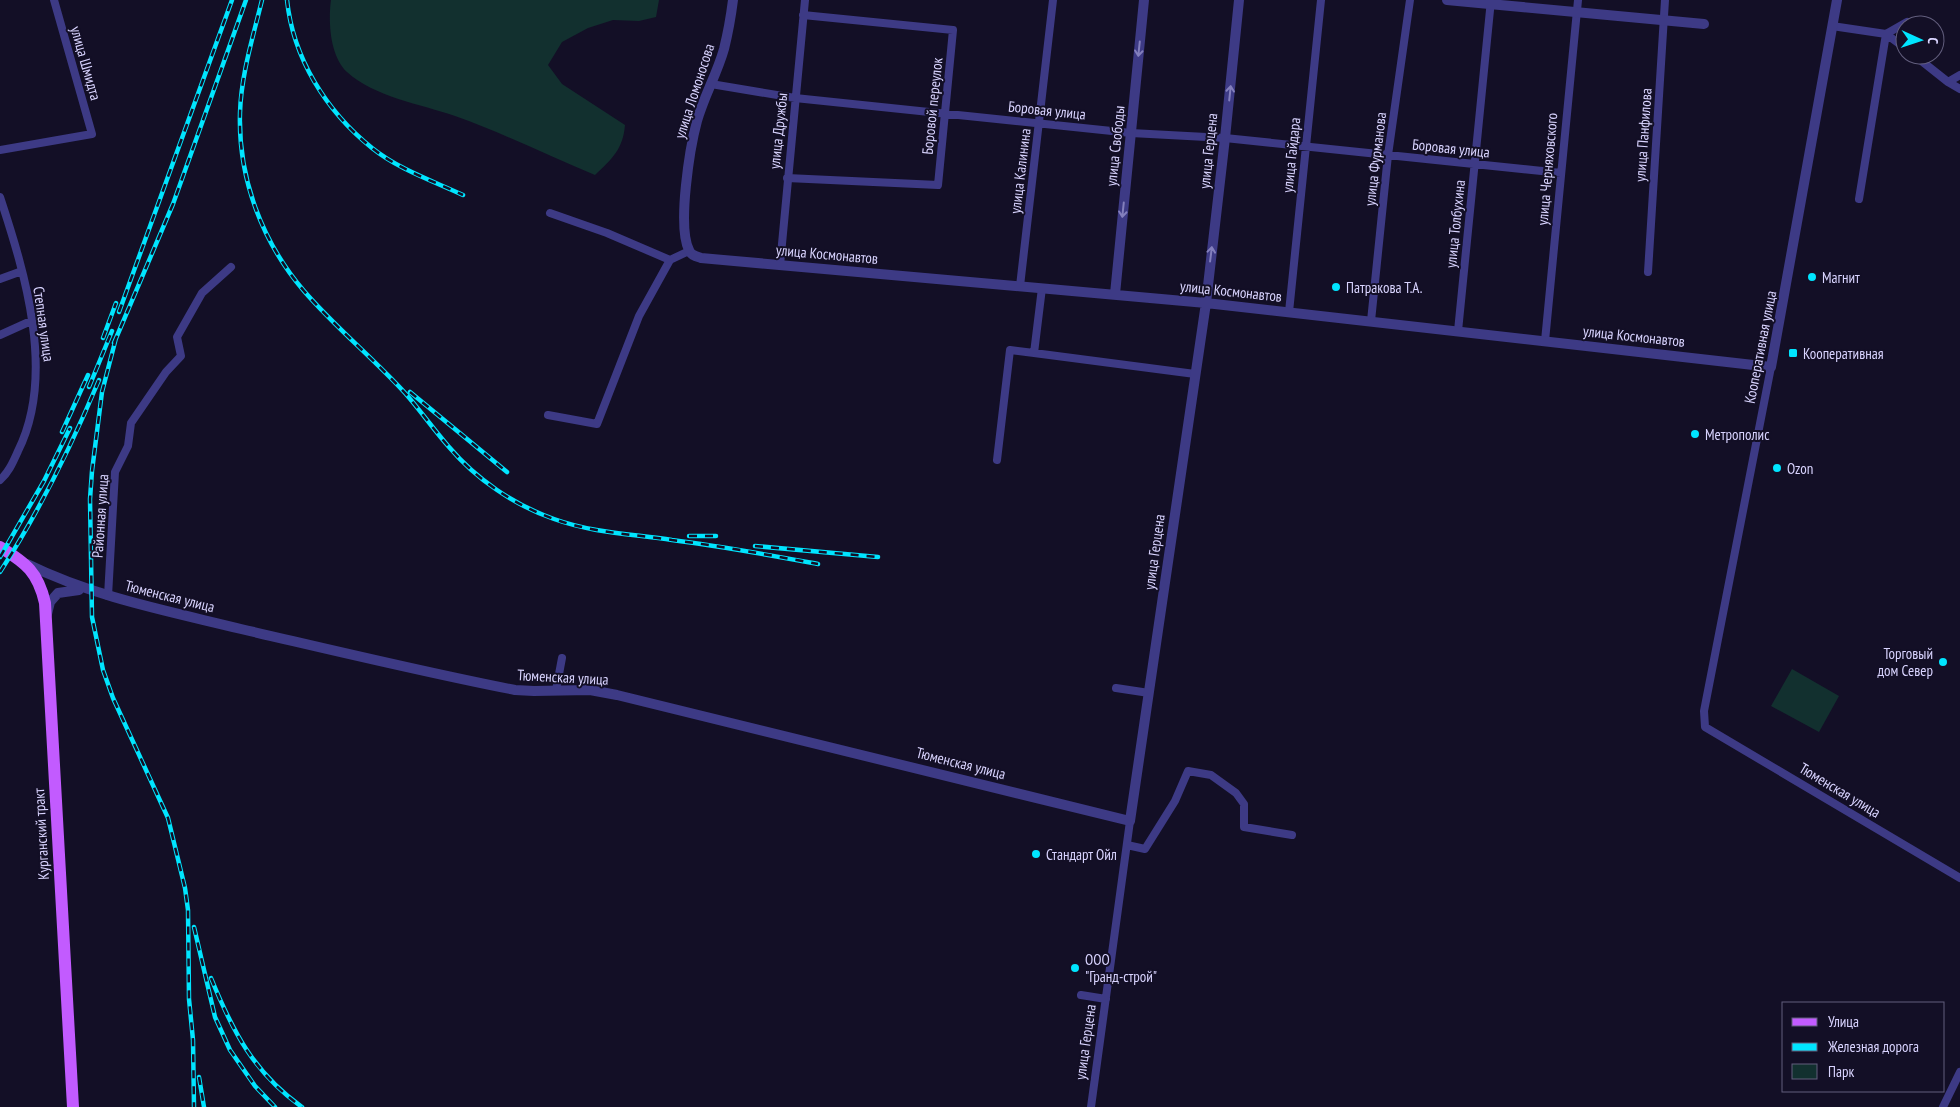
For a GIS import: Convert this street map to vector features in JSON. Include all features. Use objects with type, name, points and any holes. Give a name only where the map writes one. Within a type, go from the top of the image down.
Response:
[{"type":"main road","points":[[0,547],[27,564]]},
{"type":"main road","name":"Курганский тракт","points":[[27,564],[42,590],[46,628],[72,1107]]},
{"type":"street","name":"улица Шмидта","points":[[0,150],[92,134],[54,0]]},
{"type":"street","name":"улица Ломоносова","points":[[689,250],[685,238],[684,222],[692,144],[702,104],[724,50],[734,0]]},
{"type":"street","name":"улица Дружбы","points":[[780,265],[805,0]]},
{"type":"street","name":"улица Калинина","points":[[1020,286],[1054,0]]},
{"type":"street","name":"улица Свободы","points":[[1115,294],[1144,0]]},
{"type":"street","name":"улица Герцена","points":[[1091,1107],[1130,821],[1206,302],[1226,138],[1239,0]]},
{"type":"street","name":"улица Гайдара","points":[[1289,312],[1305,146],[1322,0]]},
{"type":"street","name":"улица Фурманова","points":[[1371,321],[1388,155],[1410,0]]},
{"type":"street","points":[[1446,0],[1490,2],[1704,24]]},
{"type":"street","name":"улица Черняховского","points":[[1545,341],[1578,0]]},
{"type":"street","name":"улица Панфилова","points":[[1648,272],[1665,0]]},
{"type":"street","name":"Кооперативная улица","points":[[1706,728],[1704,711],[1771,367],[1837,0]]},
{"type":"street","name":"улица Толбухина","points":[[1458,331],[1490,2]]},
{"type":"street","name":"Боровой переулок","points":[[787,178],[938,185],[946,114],[953,30],[803,15]]},
{"type":"street","points":[[1832,26],[1886,34],[1895,41]]},
{"type":"street","points":[[1886,34],[1895,29]]},
{"type":"street","points":[[1859,199],[1886,34]]},
{"type":"street","points":[[1927,65],[1960,89]]},
{"type":"street","points":[[1948,82],[1960,75]]},
{"type":"street","name":"Боровая улица","points":[[711,84],[795,98],[946,114],[1131,133],[1226,138],[1561,173]]},
{"type":"street","name":"Степная улица","points":[[0,197],[18,252],[37,353],[36,389],[25,437],[6,474],[0,480]]},
{"type":"street","points":[[550,213],[607,233],[670,260]]},
{"type":"street","points":[[548,415],[597,424],[639,316],[670,260],[689,250]]},
{"type":"street","name":"улица Космонавтов","points":[[689,250],[694,256],[701,258],[1206,302],[1771,367]]},
{"type":"street","name":"Районная улица","points":[[108,596],[115,472],[128,446],[131,423],[166,372],[181,356],[177,337],[202,293],[232,268]]},
{"type":"street","points":[[0,279],[22,271]]},
{"type":"street","points":[[1034,353],[1042,288]]},
{"type":"street","points":[[0,335],[32,321]]},
{"type":"street","points":[[997,460],[1010,350],[1195,374]]},
{"type":"street","name":"Тюменская улица","points":[[27,564],[85,590],[298,642],[462,680],[515,690],[590,690],[626,696],[1130,821]]},
{"type":"street","points":[[46,628],[49,608],[58,593],[65,590],[85,590]]},
{"type":"street","points":[[556,690],[562,658]]},
{"type":"street","points":[[1116,688],[1149,692]]},
{"type":"street","name":"Тюменская улица","points":[[1706,728],[1960,878]]},
{"type":"street","points":[[1127,845],[1146,849],[1175,801],[1188,770],[1211,775],[1236,793],[1244,804],[1244,827],[1292,835]]},
{"type":"street","points":[[1081,995],[1106,999]]},
{"type":"street","points":[[1943,1107],[1960,1072]]},
{"type":"green space","points":[[331,0],[659,0],[656,17],[639,21],[613,20],[588,28],[562,42],[548,65],[562,84],[625,125],[622,141],[616,153],[595,175],[473,123],[384,94],[358,81],[341,65],[334,48],[330,28]]},
{"type":"green space","points":[[1792,669],[1839,696],[1819,732],[1771,706]]},
{"type":"railway","points":[[119,312],[232,0]]},
{"type":"railway","points":[[114,343],[173,204],[246,0]]},
{"type":"railway","points":[[262,0],[245,70],[241,99],[240,137],[248,185],[265,230],[276,252],[304,291],[405,393],[460,459],[471,470],[510,499],[539,513],[569,524],[818,564]]},
{"type":"railway","points":[[287,0],[290,21],[304,63],[314,82],[340,117],[372,148],[393,162],[463,195]]},
{"type":"railway","points":[[103,338],[116,303]]},
{"type":"railway","points":[[89,387],[112,331]]},
{"type":"railway","points":[[116,338],[102,392],[92,471],[90,499],[92,617],[103,670],[113,698],[168,818],[185,888],[188,910],[189,999],[193,1040],[194,1107]]},
{"type":"railway","points":[[62,432],[88,375]]},
{"type":"railway","points":[[0,572],[54,479],[99,380]]},
{"type":"railway","points":[[410,392],[507,472]]},
{"type":"railway","points":[[0,557],[44,481],[70,428]]},
{"type":"railway","points":[[689,536],[716,536]]},
{"type":"railway","points":[[755,546],[878,557]]},
{"type":"railway","points":[[194,927],[215,1017],[230,1050],[255,1086],[275,1107]]},
{"type":"railway","points":[[211,978],[228,1016],[247,1050],[271,1080],[302,1107]]},
{"type":"railway","points":[[199,1077],[204,1107]]},
{"type":"place","name":"Магнит","points":[[1812,277]]},
{"type":"place","name":"Патракова Т.А.","points":[[1336,287]]},
{"type":"place","name":"Кооперативная","points":[[1793,353]]},
{"type":"place","name":"Метрополис","points":[[1695,434]]},
{"type":"place","name":"Ozon","points":[[1777,468]]},
{"type":"place","name":"Торговый дом Север","points":[[1943,662]]},
{"type":"place","name":"Стандарт Ойл","points":[[1036,854]]},
{"type":"place","name":"ООО \"Гранд-строй\"","points":[[1075,968]]}]
